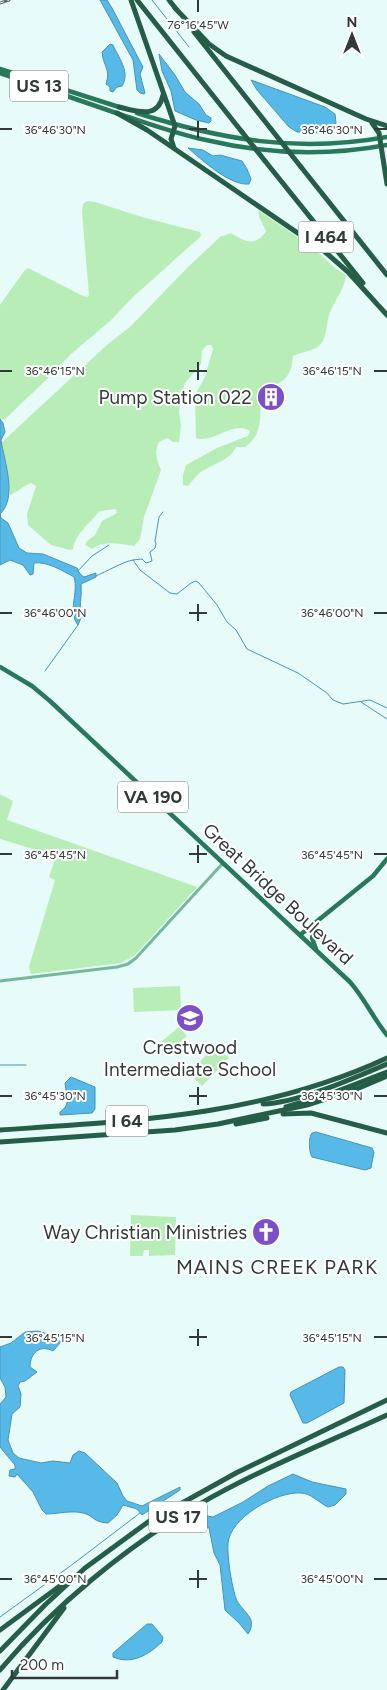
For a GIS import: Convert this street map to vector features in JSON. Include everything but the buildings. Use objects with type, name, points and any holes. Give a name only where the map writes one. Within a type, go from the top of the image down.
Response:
[{"type":"highway","points":[[130,0],[175,126],[172,142],[175,149]]},
{"type":"highway","name":"I 464","points":[[137,0],[387,314]]},
{"type":"highway","name":"I 464","points":[[169,0],[387,275]]},
{"type":"highway","points":[[175,8],[209,44],[226,56],[366,119],[387,126]]},
{"type":"highway","points":[[118,110],[151,111],[162,100],[162,92]]},
{"type":"highway","points":[[118,110],[332,257],[387,314]]},
{"type":"highway","points":[[366,119],[377,128],[384,145],[387,184]]},
{"type":"highway","points":[[385,169],[387,158]]},
{"type":"highway","name":"I 64","points":[[0,1130],[158,1118],[252,1104],[317,1086],[387,1058]]},
{"type":"highway","points":[[252,1104],[275,1103],[296,1098],[354,1078],[387,1064]]},
{"type":"highway","points":[[255,1117],[330,1094],[387,1072]]},
{"type":"highway","name":"I 64","points":[[0,1142],[175,1130],[218,1124],[307,1105],[359,1088],[387,1076]]},
{"type":"highway","points":[[218,1124],[243,1123],[285,1114],[311,1113],[387,1133]]},
{"type":"highway","name":"US 17","points":[[0,1651],[85,1568],[126,1537],[182,1502],[236,1473],[387,1399]]},
{"type":"highway","name":"US 17","points":[[0,1670],[74,1596],[98,1574],[134,1547],[199,1505],[270,1469],[387,1415]]},
{"type":"highway","points":[[0,1630],[85,1568]]},
{"type":"highway","points":[[3,1690],[74,1596]]},
{"type":"main road","name":"US 13","points":[[0,69],[118,110],[174,132],[227,145],[269,150],[335,151],[384,145]]},
{"type":"main road","name":"US 13","points":[[0,73],[118,110],[233,139],[275,144],[338,144],[387,137]]},
{"type":"main road","name":"Great Bridge Boulevard","points":[[0,667],[32,686],[50,701],[316,950],[358,991],[375,1021],[387,1036]]},
{"type":"main road","points":[[300,935],[373,876],[387,859]]},
{"type":"main road","points":[[316,950],[312,933],[317,922]]},
{"type":"street","points":[[0,981],[117,967],[128,964],[223,863]]},
{"type":"green space","points":[[87,201],[200,232],[201,236],[133,297],[110,321],[71,354],[5,419],[0,420],[0,305],[28,268],[81,295],[87,297],[89,295],[82,212],[83,204]]},
{"type":"green space","points":[[258,210],[311,246],[335,268],[346,275],[343,286],[329,315],[326,333],[322,342],[314,349],[293,356],[290,370],[285,379],[275,385],[262,389],[258,430],[251,441],[245,447],[236,447],[227,458],[201,472],[188,486],[183,485],[186,465],[217,448],[248,436],[250,431],[244,428],[237,428],[210,438],[196,438],[195,395],[205,377],[213,349],[211,345],[207,345],[202,351],[201,364],[185,383],[181,396],[179,442],[173,442],[167,438],[159,442],[157,446],[156,456],[161,470],[144,517],[140,539],[134,546],[102,544],[92,549],[85,545],[95,535],[102,521],[117,513],[116,509],[100,511],[77,538],[73,549],[70,550],[51,545],[28,525],[27,514],[36,486],[31,483],[10,495],[1,443],[108,344],[130,327],[220,237],[231,233],[246,241],[254,241],[262,236],[266,231],[259,217]]},
{"type":"green space","points":[[0,794],[13,801],[7,820],[197,887],[135,955],[121,963],[31,974],[29,967],[55,880],[49,877],[56,856],[0,839]]},
{"type":"green space","points":[[180,986],[181,1010],[134,1012],[133,988]]},
{"type":"green space","points":[[179,1027],[187,1036],[169,1051],[161,1042]]},
{"type":"green space","points":[[215,1046],[229,1058],[202,1086],[189,1073]]},
{"type":"green space","points":[[131,1215],[176,1217],[175,1255],[149,1256],[149,1250],[144,1250],[143,1256],[130,1256]]},
{"type":"water","points":[[100,0],[107,0],[143,67],[140,74],[144,94],[137,90],[133,60]]},
{"type":"water","points":[[110,44],[113,45],[125,75],[122,86],[117,87],[113,92],[110,91],[110,87],[106,84],[108,75],[102,52]]},
{"type":"water","points":[[159,54],[185,92],[211,118],[209,123],[175,111],[171,91],[162,71]]},
{"type":"water","points":[[251,80],[325,107],[335,114],[336,123],[332,130],[325,133],[297,132],[289,127],[257,90]]},
{"type":"water","points":[[188,148],[203,150],[213,156],[220,155],[242,161],[251,179],[249,184],[241,184],[225,177]]},
{"type":"water","points":[[0,419],[5,432],[1,440],[9,489],[5,507],[0,514]]},
{"type":"water","points":[[0,514],[1,518],[8,523],[19,548],[27,553],[43,554],[77,568],[84,577],[96,573],[96,577],[81,584],[81,618],[78,625],[73,614],[74,577],[55,567],[39,563],[34,563],[33,574],[30,575],[23,565],[10,560],[0,565]]},
{"type":"water","points":[[71,1077],[95,1087],[95,1109],[92,1113],[60,1115],[67,1102],[65,1083]]},
{"type":"water","points":[[316,1132],[372,1148],[374,1152],[371,1168],[365,1170],[312,1157],[310,1138],[312,1133]]},
{"type":"water","points":[[37,1331],[49,1334],[61,1342],[53,1351],[40,1349],[34,1354],[30,1367],[37,1372],[25,1381],[20,1382],[18,1386],[21,1394],[20,1407],[12,1414],[8,1440],[13,1453],[19,1458],[41,1463],[53,1461],[70,1463],[73,1455],[79,1451],[85,1453],[117,1483],[127,1501],[142,1506],[180,1487],[180,1490],[142,1515],[137,1509],[123,1505],[117,1515],[108,1523],[79,1512],[46,1514],[33,1492],[17,1474],[15,1477],[9,1476],[10,1470],[15,1469],[15,1465],[0,1447],[0,1404],[6,1397],[5,1387],[0,1378],[0,1347],[11,1343],[25,1332]]},
{"type":"water","points":[[339,1367],[343,1367],[345,1370],[344,1403],[307,1423],[303,1423],[290,1395],[291,1392]]},
{"type":"water","points":[[293,1474],[312,1482],[346,1489],[346,1494],[335,1505],[328,1507],[305,1493],[280,1496],[256,1508],[236,1525],[230,1534],[228,1544],[229,1564],[237,1601],[251,1620],[248,1634],[225,1610],[220,1565],[214,1553],[209,1528],[194,1519],[200,1515],[213,1517]]},
{"type":"water","points":[[147,1624],[152,1624],[163,1637],[162,1642],[145,1655],[133,1659],[127,1660],[113,1657],[113,1653]]},
{"type":"waterway","points":[[152,0],[189,47]]},
{"type":"waterway","points":[[133,560],[142,559],[146,563],[152,561],[150,552],[155,548],[159,517],[163,512]]},
{"type":"waterway","points":[[78,571],[92,556],[109,545]]},
{"type":"waterway","points":[[96,576],[133,560],[140,570],[170,593],[177,594],[196,581],[217,605],[227,622],[236,630],[247,649],[298,673],[327,693],[333,700],[343,704],[370,700],[387,708]]},
{"type":"waterway","points":[[45,671],[78,625]]},
{"type":"waterway","points":[[361,702],[387,719]]},
{"type":"waterway","points":[[0,1065],[26,1065]]},
{"type":"waterway","points":[[0,1617],[140,1513]]},
{"type":"railway","points":[[0,3],[9,0]]},
{"type":"place","name":"Pump Station 022","points":[[271,397]]},
{"type":"place","name":"Crestwood Intermediate School","points":[[190,1018]]},
{"type":"place","name":"Way Christian Ministries","points":[[266,1232]]},
{"type":"district","name":"MAINS CREEK PARK","points":[[277,1267]]}]
